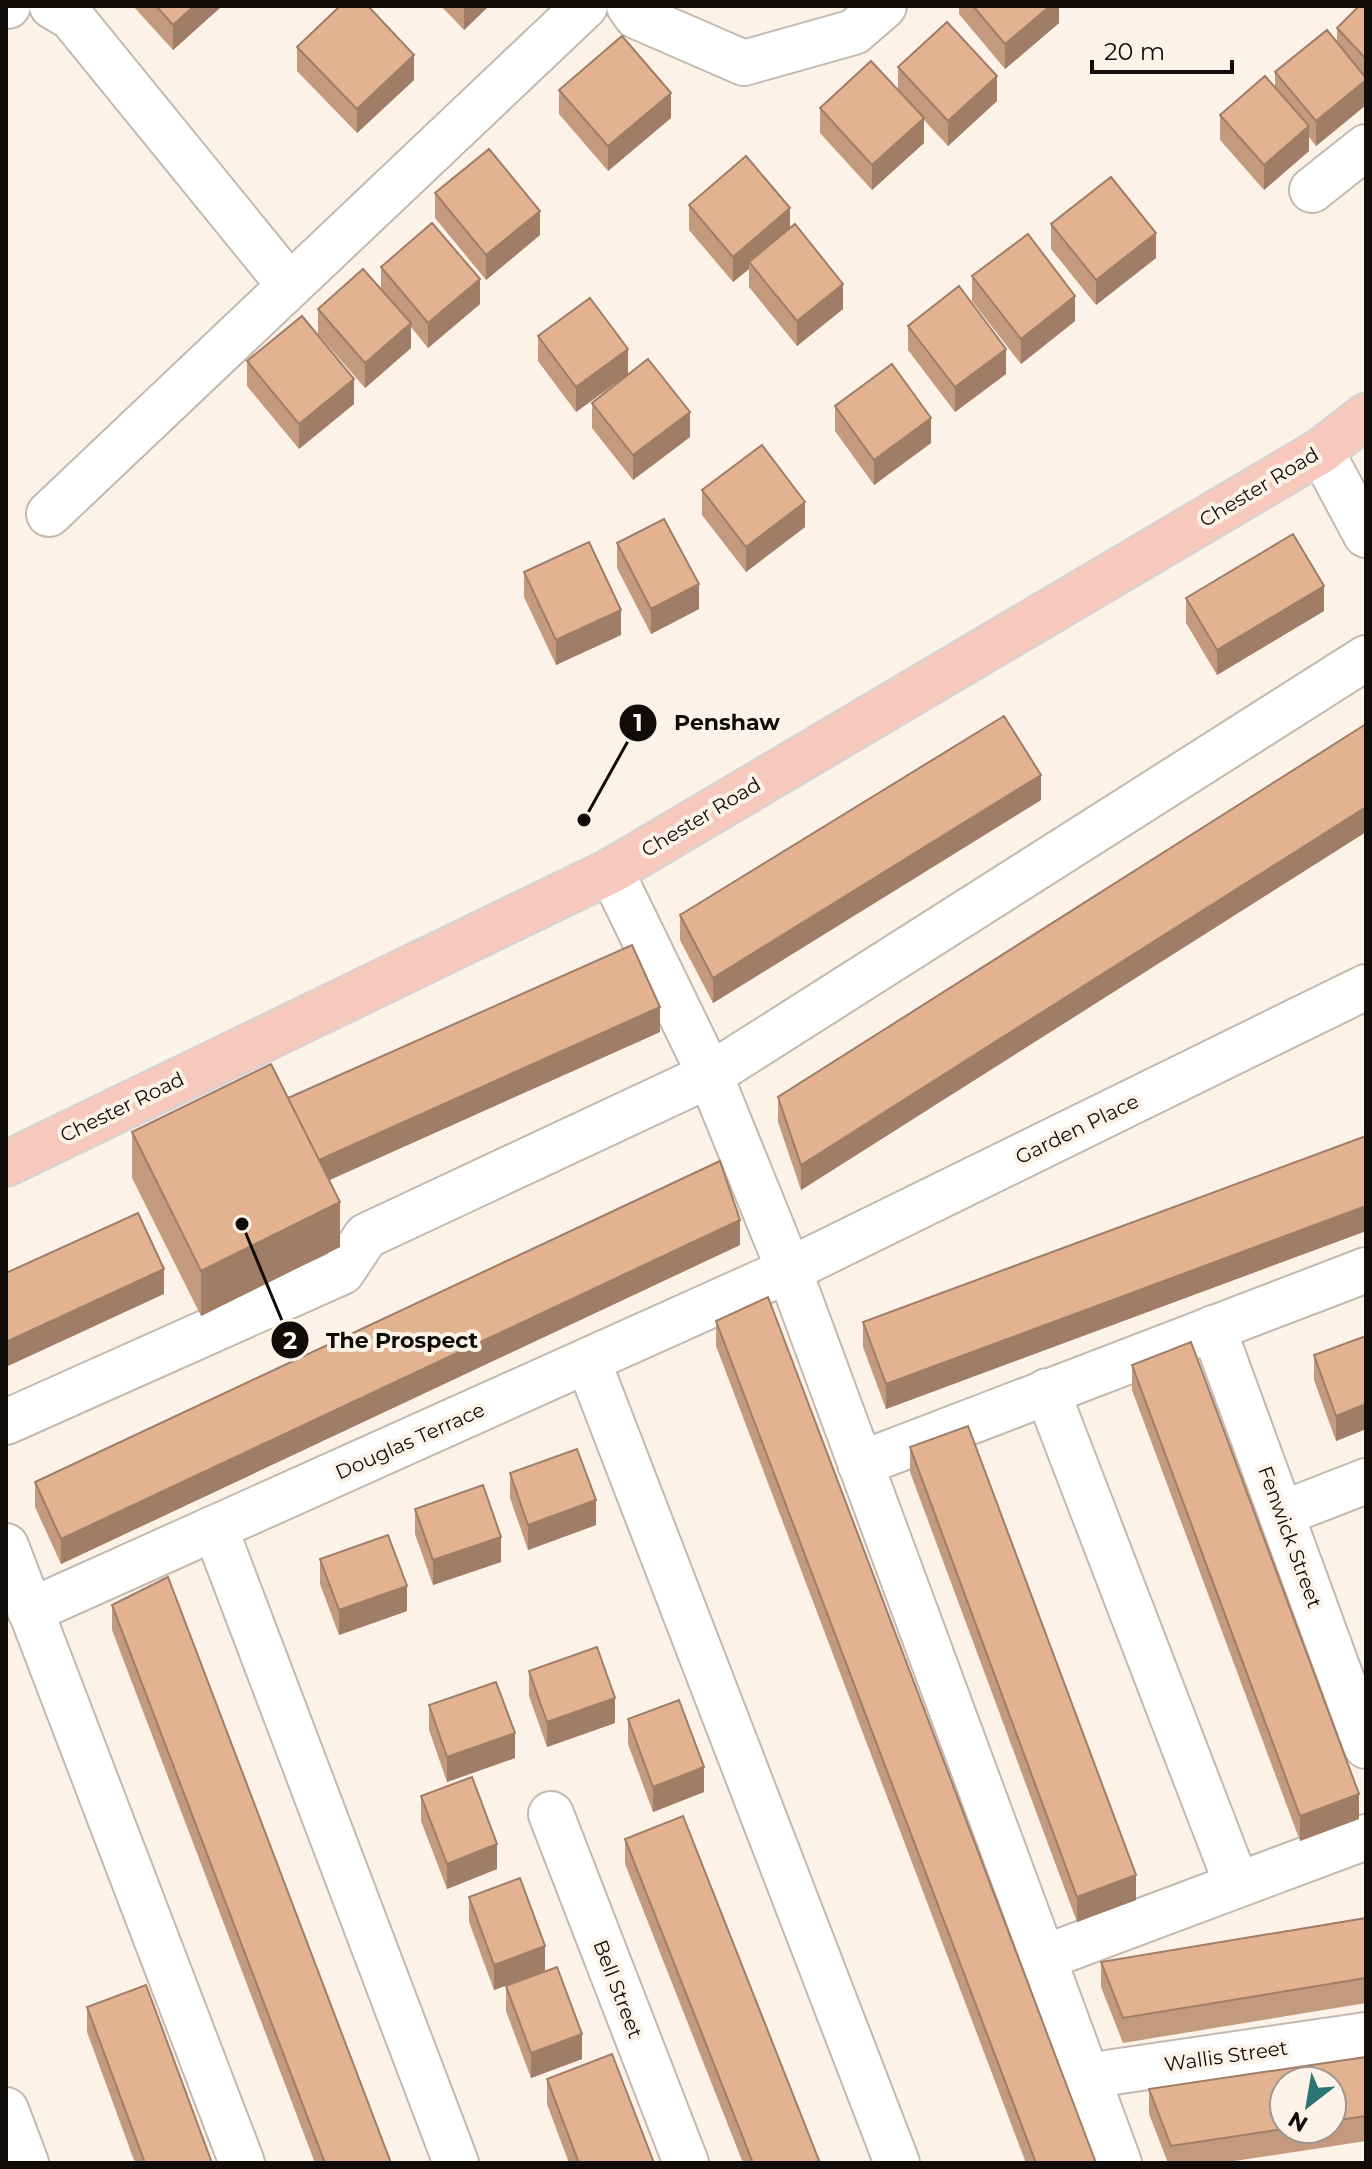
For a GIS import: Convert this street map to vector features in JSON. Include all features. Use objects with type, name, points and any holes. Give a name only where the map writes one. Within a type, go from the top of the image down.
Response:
[{"type":"main road","name":"Chester Road","points":[[6,1164],[611,871],[1321,451],[1366,416]]},
{"type":"street","points":[[52,6],[72,18],[290,286]]},
{"type":"street","points":[[49,514],[585,6]]},
{"type":"street","points":[[629,6],[636,16],[744,63],[854,32],[884,6]]},
{"type":"street","points":[[1312,190],[1366,147]]},
{"type":"street","points":[[1321,451],[1366,535]]},
{"type":"street","points":[[6,1422],[342,1272],[366,1236],[710,1075],[1366,658]]},
{"type":"street","points":[[611,871],[710,1075],[789,1270],[1119,2163]]},
{"type":"street","name":"Garden Place","points":[[789,1270],[1366,987]]},
{"type":"street","name":"Douglas Terrace","points":[[30,1611],[789,1270]]},
{"type":"street","points":[[860,1464],[1366,1270]]},
{"type":"street","name":"Fenwick Street","points":[[1213,1328],[1366,1746]]},
{"type":"street","points":[[588,1361],[897,2163]]},
{"type":"street","points":[[1047,1391],[1237,1885]]},
{"type":"street","points":[[1281,1514],[1366,1481]]},
{"type":"street","points":[[215,1528],[456,2163]]},
{"type":"street","points":[[6,1546],[242,2163]]},
{"type":"street","name":"Bell Street","points":[[551,1814],[686,2163]]},
{"type":"street","points":[[1043,1958],[1366,1837]]},
{"type":"street","name":"Wallis Street","points":[[1086,2076],[1366,2035]]},
{"type":"street","points":[[6,2110],[26,2163]]},
{"type":"building","points":[[156,6],[194,6],[173,25]]},
{"type":"building","points":[[340,6],[368,6],[414,55],[357,109],[297,47]]},
{"type":"building","points":[[973,6],[1050,6],[1005,44]]},
{"type":"building","points":[[1359,6],[1366,6],[1366,59],[1337,28]]},
{"type":"building","points":[[947,22],[997,76],[948,121],[898,67]]},
{"type":"building","points":[[1327,30],[1366,80],[1316,121],[1275,72]]},
{"type":"building","points":[[622,36],[671,93],[608,146],[559,90]]},
{"type":"building","points":[[871,61],[924,118],[872,165],[820,108]]},
{"type":"building","points":[[1265,76],[1309,126],[1264,165],[1220,115]]},
{"type":"building","points":[[489,149],[540,211],[486,255],[435,193]]},
{"type":"building","points":[[746,156],[790,208],[733,257],[689,205]]},
{"type":"building","points":[[1111,177],[1156,233],[1096,280],[1051,224]]},
{"type":"building","points":[[432,223],[480,279],[428,323],[381,267]]},
{"type":"building","points":[[795,224],[843,284],[797,321],[749,262]]},
{"type":"building","points":[[1028,234],[1075,296],[1021,339],[972,276]]},
{"type":"building","points":[[363,269],[411,323],[365,363],[318,309]]},
{"type":"building","points":[[959,286],[1006,349],[955,387],[908,326]]},
{"type":"building","points":[[590,298],[628,349],[576,387],[538,336]]},
{"type":"building","points":[[302,316],[354,379],[299,424],[247,361]]},
{"type":"building","points":[[648,359],[690,412],[633,455],[592,403]]},
{"type":"building","points":[[892,364],[931,418],[874,460],[835,406]]},
{"type":"building","points":[[762,445],[805,502],[746,547],[702,490]]},
{"type":"building","points":[[664,519],[699,584],[651,609],[617,543]]},
{"type":"building","points":[[1293,534],[1324,586],[1217,650],[1186,598]]},
{"type":"building","points":[[589,542],[621,610],[556,640],[524,572]]},
{"type":"building","points":[[1004,716],[1041,775],[713,978],[680,915]]},
{"type":"building","points":[[1366,724],[1366,807],[801,1165],[778,1097]]},
{"type":"building","points":[[632,945],[660,1007],[319,1160],[288,1098]]},
{"type":"building","points":[[271,1064],[340,1202],[201,1271],[132,1132]]},
{"type":"building","points":[[1366,1136],[1366,1206],[886,1384],[863,1322]]},
{"type":"building","points":[[720,1161],[740,1220],[61,1539],[35,1482]]},
{"type":"building","points":[[138,1213],[164,1269],[6,1342],[6,1273]]},
{"type":"building","points":[[768,1297],[1096,2163],[1036,2163],[716,1321]]},
{"type":"building","points":[[1366,1336],[1366,1404],[1336,1416],[1314,1355]]},
{"type":"building","points":[[1191,1342],[1359,1794],[1300,1816],[1132,1365]]},
{"type":"building","points":[[968,1426],[1136,1875],[1077,1897],[910,1447]]},
{"type":"building","points":[[577,1449],[596,1500],[528,1525],[510,1473]]},
{"type":"building","points":[[483,1485],[501,1537],[433,1560],[415,1509]]},
{"type":"building","points":[[388,1535],[407,1586],[339,1610],[320,1559]]},
{"type":"building","points":[[168,1577],[391,2163],[325,2163],[112,1605]]},
{"type":"building","points":[[597,1647],[615,1698],[547,1722],[529,1671]]},
{"type":"building","points":[[496,1682],[515,1733],[447,1757],[429,1705]]},
{"type":"building","points":[[679,1700],[704,1767],[653,1787],[628,1719]]},
{"type":"building","points":[[472,1777],[497,1844],[447,1864],[421,1796]]},
{"type":"building","points":[[683,1816],[820,2163],[753,2163],[625,1839]]},
{"type":"building","points":[[520,1878],[545,1946],[494,1965],[469,1897]]},
{"type":"building","points":[[1366,1918],[1366,1978],[1123,2018],[1101,1962]]},
{"type":"building","points":[[557,1967],[582,2034],[531,2053],[506,1986]]},
{"type":"building","points":[[146,1985],[212,2163],[145,2163],[87,2007]]},
{"type":"building","points":[[612,2054],[654,2163],[579,2163],[547,2079]]},
{"type":"building","points":[[1366,2057],[1366,2116],[1348,2119],[1348,2065],[1312,2065]]},
{"type":"building","points":[[1268,2071],[1268,2131],[1171,2146],[1149,2089]]},
{"type":"place","name":"Penshaw","points":[[584,820]]},
{"type":"place","name":"The Prospect","points":[[242,1224]]}]
